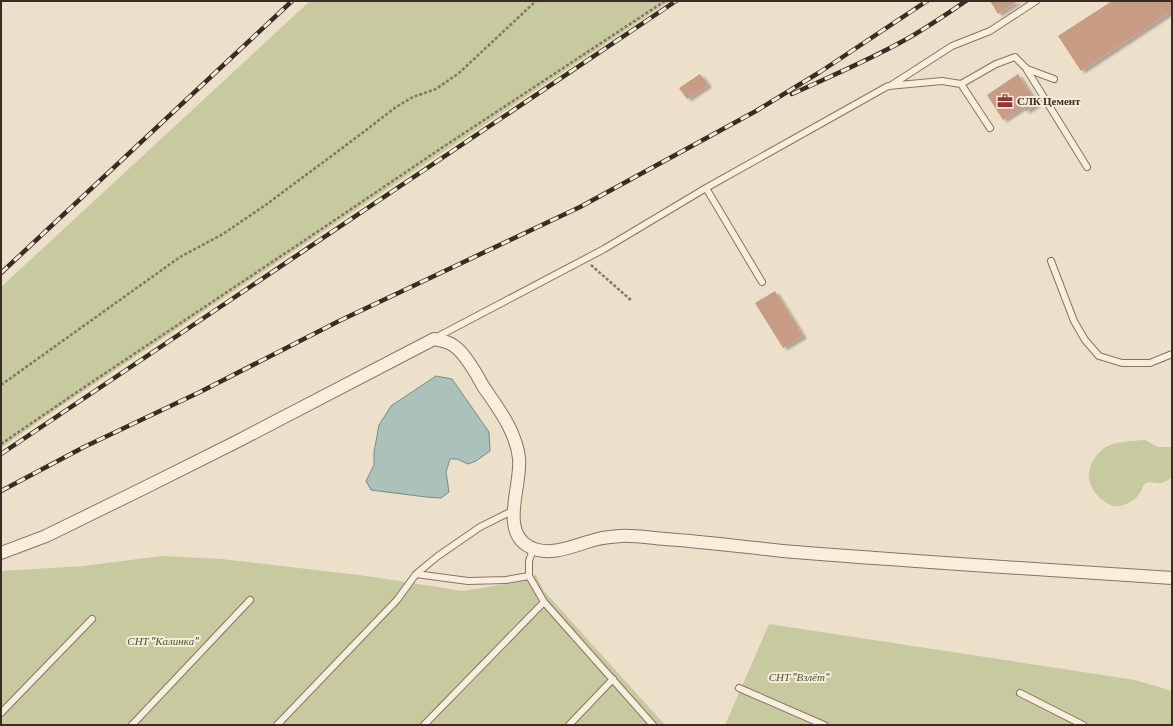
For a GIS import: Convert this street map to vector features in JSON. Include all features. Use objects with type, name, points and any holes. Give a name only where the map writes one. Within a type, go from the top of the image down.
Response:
[{"type":"street","points":[[1,553],[46,536],[158,481],[434,339],[446,341],[457,348],[467,360],[511,429],[517,444],[520,460],[518,488],[514,510],[514,526],[519,537],[526,546],[533,549],[553,551],[599,538],[622,536],[679,540],[792,552],[1172,578]]},
{"type":"lane","points":[[434,339],[584,259],[706,188],[888,86],[952,46],[990,31],[1036,1]]},
{"type":"lane","points":[[888,86],[942,81],[961,84],[996,64],[1015,57],[1027,69],[1087,168]]},
{"type":"lane","points":[[1027,69],[1054,79]]},
{"type":"lane","points":[[961,84],[990,128]]},
{"type":"lane","points":[[706,188],[762,282]]},
{"type":"lane","points":[[1051,261],[1074,321],[1085,340],[1099,356],[1122,363],[1150,363],[1172,354]]},
{"type":"lane","points":[[277,725],[397,600],[416,574],[438,556],[480,527],[514,510]]},
{"type":"lane","points":[[533,549],[529,561],[529,576],[544,602],[653,725]]},
{"type":"lane","points":[[416,574],[468,581],[506,580],[529,576]]},
{"type":"lane","points":[[132,725],[250,600]]},
{"type":"lane","points":[[424,725],[544,602]]},
{"type":"lane","points":[[1,713],[92,619]]},
{"type":"lane","points":[[569,725],[613,679]]},
{"type":"lane","points":[[739,688],[824,725]]},
{"type":"lane","points":[[1020,694],[1084,725]]},
{"type":"path","points":[[1,385],[180,257],[223,234],[261,208],[361,134],[396,106],[413,97],[436,89],[459,73],[536,1]]},
{"type":"path","points":[[1,444],[443,147],[665,1]]},
{"type":"path","points":[[584,259],[632,301]]},
{"type":"green space","points":[[310,1],[670,1],[54,411],[1,448],[1,287]]},
{"type":"green space","points":[[1145,440],[1158,447],[1172,447],[1172,477],[1161,483],[1146,483],[1137,496],[1127,504],[1120,506],[1110,505],[1100,498],[1090,483],[1089,473],[1094,459],[1100,451],[1112,444]]},
{"type":"green space","name":"СНТ \"Калинка\"","points":[[162,556],[222,559],[367,576],[463,591],[518,582],[536,575],[544,591],[665,725],[1,725],[1,571],[83,566]]},
{"type":"green space","name":"СНТ \"Взлёт\"","points":[[769,624],[1135,680],[1172,691],[1172,725],[725,725]]},
{"type":"water","points":[[436,376],[452,379],[489,432],[490,451],[476,461],[468,464],[457,459],[450,459],[446,472],[449,492],[441,498],[371,490],[366,481],[374,465],[374,452],[379,425],[391,406]]},
{"type":"building","points":[[990,1],[1018,1],[998,14]]},
{"type":"building","points":[[1112,1],[1172,1],[1172,11],[1081,71],[1058,36]]},
{"type":"building","points":[[700,74],[708,85],[687,99],[679,88]]},
{"type":"building","points":[[1018,74],[1037,104],[1026,111],[1023,107],[1003,120],[987,95]]},
{"type":"building","points":[[775,291],[803,336],[783,348],[755,303]]},
{"type":"railway","points":[[1,273],[292,1]]},
{"type":"railway","points":[[1,454],[676,1]]},
{"type":"railway","points":[[1,491],[84,447],[200,392],[339,321],[580,207],[756,111],[820,72],[927,1]]},
{"type":"railway","points":[[792,94],[848,69],[919,32],[966,1]]},
{"type":"place","name":"СЛК Цемент","points":[[1005,101]]}]
